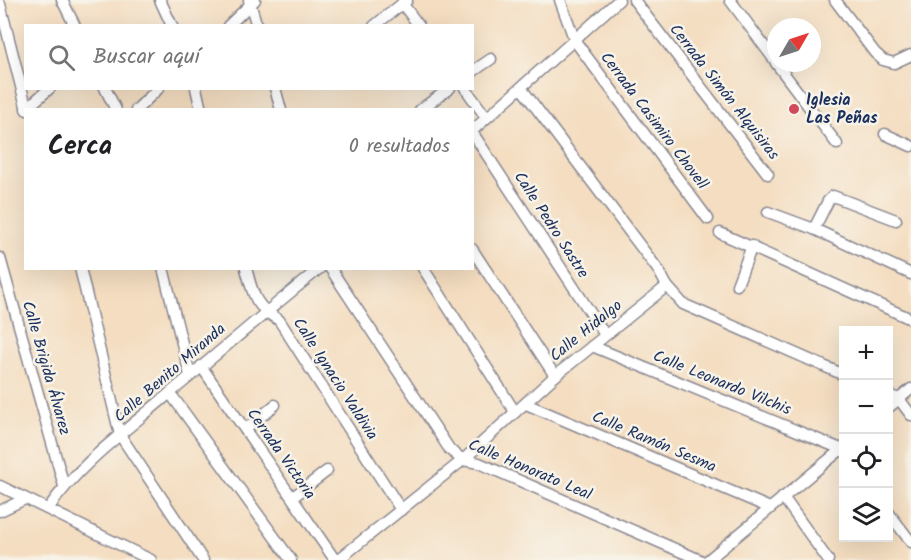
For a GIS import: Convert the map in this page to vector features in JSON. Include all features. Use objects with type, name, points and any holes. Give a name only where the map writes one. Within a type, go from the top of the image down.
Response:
[{"type":"street","points":[[63,0],[74,24]]},
{"type":"street","points":[[160,0],[171,24]]},
{"type":"street","name":"Cerrada Casimiro Chovell","points":[[560,0],[575,41],[708,219]]},
{"type":"street","points":[[474,130],[619,0]]},
{"type":"street","name":"Cerrada Simón Alquisiras","points":[[634,0],[768,174]]},
{"type":"street","points":[[729,0],[767,51]]},
{"type":"street","points":[[835,0],[875,53],[883,60],[894,63],[911,54]]},
{"type":"street","points":[[230,24],[251,1]]},
{"type":"street","points":[[251,1],[257,24]]},
{"type":"street","points":[[376,24],[404,2],[417,24]]},
{"type":"street","points":[[0,4],[26,108]]},
{"type":"street","points":[[474,71],[491,59]]},
{"type":"street","points":[[783,72],[837,144]]},
{"type":"street","points":[[522,89],[659,271],[667,286],[683,304],[839,373]]},
{"type":"street","points":[[27,108],[48,90]]},
{"type":"street","points":[[106,90],[115,108]]},
{"type":"street","points":[[138,108],[157,90]]},
{"type":"street","points":[[196,90],[201,108]]},
{"type":"street","points":[[276,90],[280,108]]},
{"type":"street","points":[[423,108],[447,90]]},
{"type":"street","points":[[466,90],[486,117]]},
{"type":"street","points":[[885,134],[911,146]]},
{"type":"street","name":"Calle Pedro Sastre","points":[[474,135],[605,335]]},
{"type":"street","points":[[814,229],[828,201],[833,196],[896,220]]},
{"type":"street","points":[[768,212],[814,229],[911,274]]},
{"type":"street","points":[[720,233],[911,319]]},
{"type":"street","points":[[737,285],[752,246]]},
{"type":"street","points":[[474,252],[555,376]]},
{"type":"street","name":"Calle Brigida Álvarez","points":[[0,258],[64,486]]},
{"type":"street","points":[[80,270],[120,435],[203,560]]},
{"type":"street","points":[[164,270],[190,375]]},
{"type":"street","name":"Calle Ignacio Valdivia","points":[[246,270],[254,300],[265,312],[279,320],[401,510]]},
{"type":"street","name":"Calle Benito Miranda","points":[[48,509],[64,486],[120,435],[318,270]]},
{"type":"street","name":"Calle Honorato Leal","points":[[331,270],[450,450],[463,460],[479,463],[700,560]]},
{"type":"street","points":[[424,270],[515,412]]},
{"type":"street","name":"Calle Hidalgo","points":[[337,560],[463,460],[555,376],[667,286]]},
{"type":"street","name":"Calle Leonardo Vilchis","points":[[592,346],[839,447]]},
{"type":"street","name":"Cerrada Victoria","points":[[201,366],[337,560]]},
{"type":"street","points":[[911,389],[894,397],[911,415]]},
{"type":"street","points":[[170,393],[291,560]]},
{"type":"street","name":"Calle Ramón Sesma","points":[[526,404],[770,508]]},
{"type":"street","points":[[246,429],[275,405]]},
{"type":"street","points":[[715,557],[783,497],[839,452]]},
{"type":"street","points":[[293,497],[327,471]]},
{"type":"street","points":[[0,486],[148,560]]},
{"type":"street","points":[[783,497],[828,560]]},
{"type":"street","points":[[0,511],[25,499]]},
{"type":"street","points":[[893,519],[911,542]]},
{"type":"place","name":"Iglesia Las Peñas","points":[[794,109]]}]
